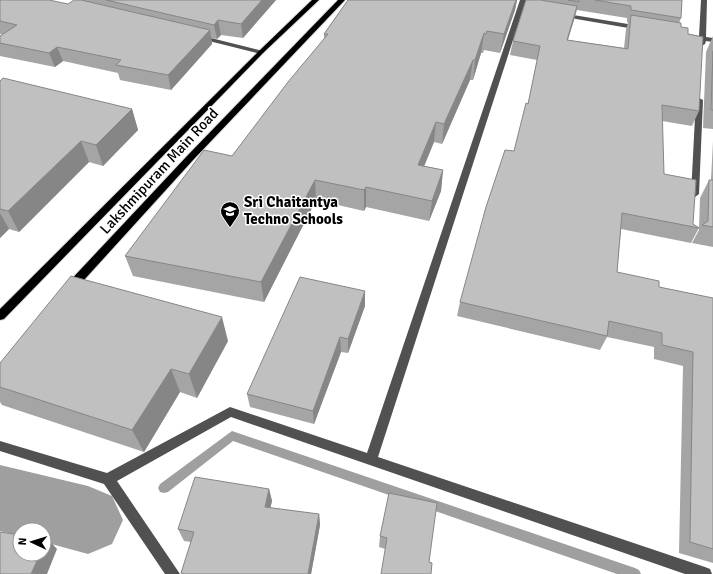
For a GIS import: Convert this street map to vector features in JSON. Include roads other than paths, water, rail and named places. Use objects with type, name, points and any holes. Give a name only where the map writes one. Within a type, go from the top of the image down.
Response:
[{"type":"main road","name":"Lakshmipuram Main Road","points":[[0,316],[261,52],[316,0]]},
{"type":"main road","name":"Lakshmipuram Main Road","points":[[64,294],[191,157],[342,0]]},
{"type":"street","points":[[701,54],[704,0]]},
{"type":"street","points":[[371,461],[521,6]]},
{"type":"street","points":[[550,13],[649,29]]},
{"type":"street","points":[[679,34],[713,40]]},
{"type":"street","points":[[192,36],[261,52]]},
{"type":"street","points":[[694,200],[700,92]]},
{"type":"street","points":[[108,479],[230,412],[705,574]]},
{"type":"street","points":[[0,446],[108,479],[173,574]]},
{"type":"waterway","points":[[164,488],[232,436],[635,574]]},
{"type":"waterway","points":[[0,498],[88,520]]},
{"type":"place","name":"Sri Chaitantya Techno Schools","points":[[230,228]]}]
